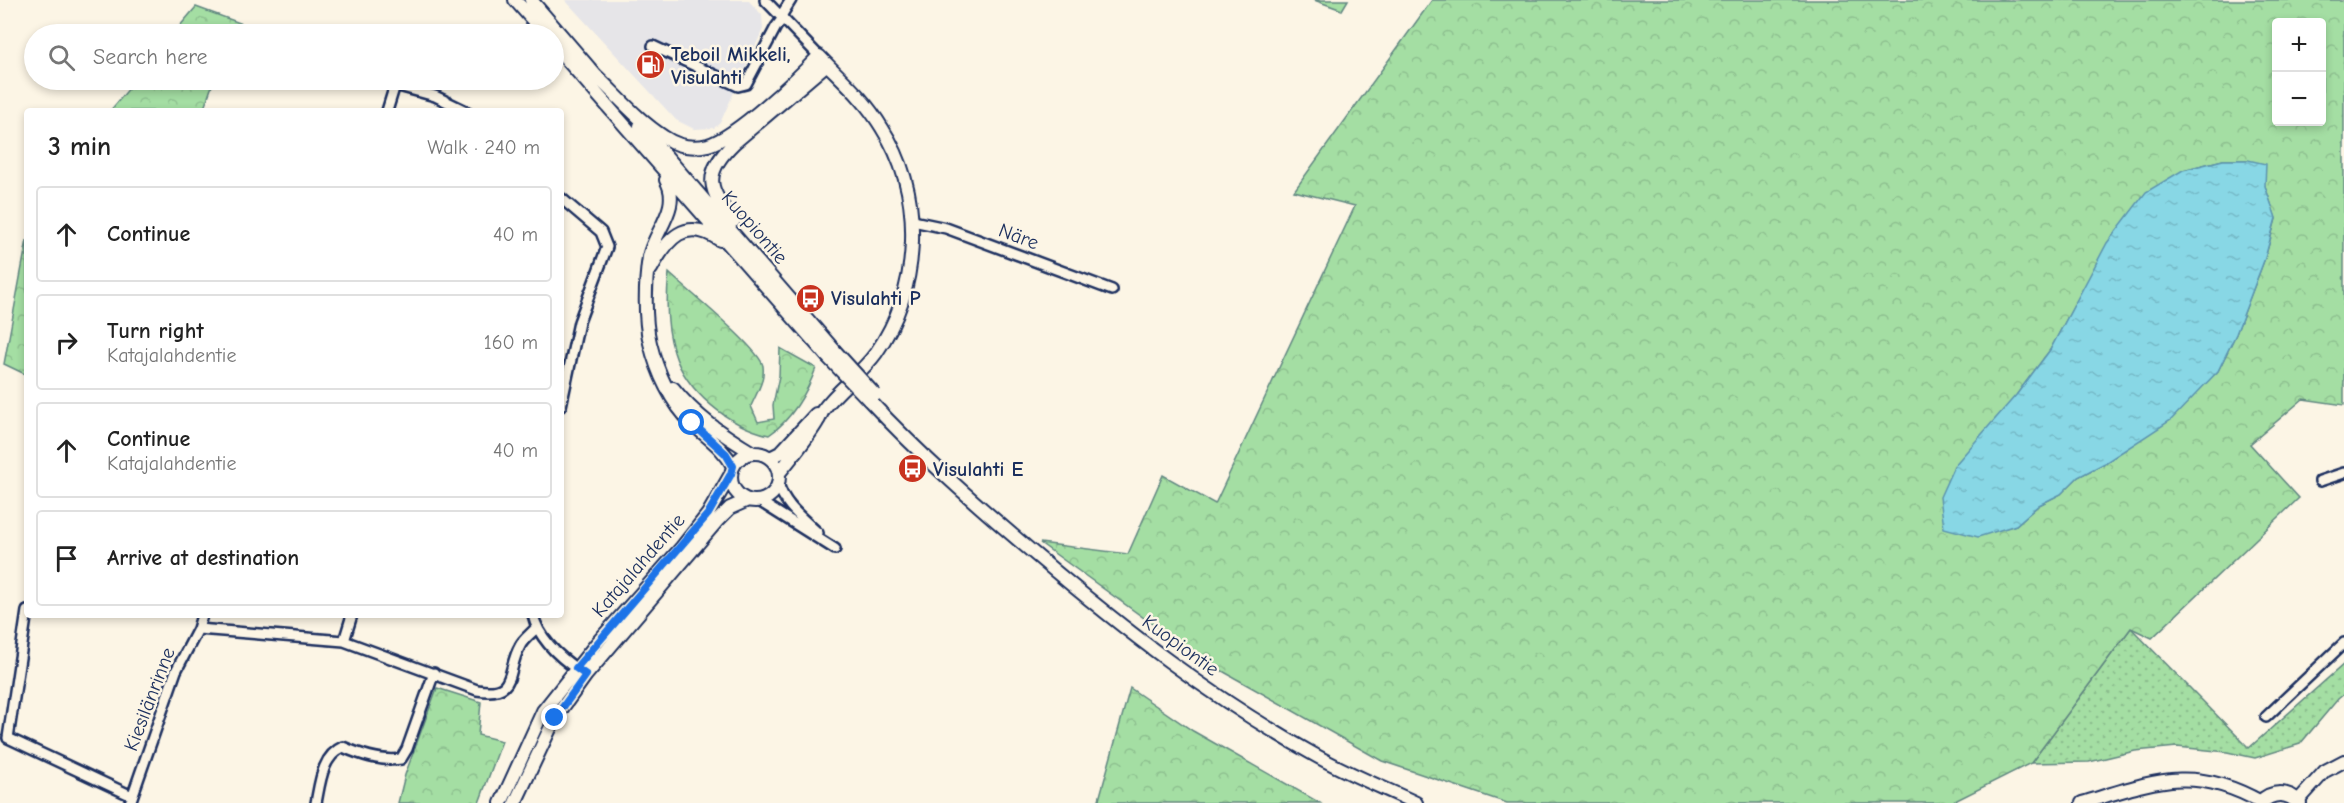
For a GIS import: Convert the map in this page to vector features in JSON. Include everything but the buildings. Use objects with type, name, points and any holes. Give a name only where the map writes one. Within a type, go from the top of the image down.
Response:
[{"type":"main road","points":[[2261,803],[2269,796],[2279,793],[2289,795],[2299,802]]},
{"type":"street","points":[[515,0],[536,24]]},
{"type":"street","name":"Kuopiontie","points":[[531,0],[551,24]]},
{"type":"street","points":[[765,0],[857,92],[883,129],[896,153],[907,188],[913,221],[913,249],[905,287],[891,326],[875,353],[823,410],[812,417],[780,453],[770,458]]},
{"type":"street","points":[[653,46],[738,86],[746,84],[791,0]]},
{"type":"street","name":"Kuopiontie","points":[[564,39],[772,286],[872,398],[950,479],[1078,592],[1173,666],[1242,713],[1315,755],[1416,803]]},
{"type":"street","name":"Kuopiontie","points":[[564,56],[643,147],[772,286]]},
{"type":"street","points":[[592,72],[664,138],[691,147],[709,145],[728,135],[800,75],[823,60]]},
{"type":"street","points":[[772,286],[748,238],[717,200],[712,183],[713,174],[720,158],[734,143],[823,60]]},
{"type":"street","points":[[388,108],[393,90]]},
{"type":"street","points":[[413,90],[435,96],[460,108]]},
{"type":"street","points":[[643,147],[667,182],[671,194],[669,210],[649,257],[646,298],[648,328],[654,356],[660,370],[676,405],[726,454],[732,470],[732,485],[738,495],[753,501],[835,549],[788,505],[782,495],[776,464],[770,458],[753,453],[729,439],[704,420],[681,398],[660,370]]},
{"type":"street","points":[[564,201],[601,232],[607,247],[579,322],[564,392]]},
{"type":"street","name":"Näre","points":[[913,221],[946,228],[1112,290]]},
{"type":"street","points":[[649,273],[665,246],[674,237],[681,232],[699,230],[719,239],[772,286]]},
{"type":"street","points":[[753,501],[768,498],[774,491],[779,478],[823,410]]},
{"type":"street","points":[[732,470],[738,459],[753,453]]},
{"type":"street","name":"Katajalahdentie","points":[[515,803],[555,718],[581,672],[708,514],[732,470]]},
{"type":"street","points":[[2320,481],[2344,473]]},
{"type":"street","name":"Katajalahdentie","points":[[501,803],[543,711],[730,508],[753,501]]},
{"type":"street","points":[[26,618],[8,738],[131,800]]},
{"type":"street","name":"Kiesilänrinne","points":[[131,800],[176,671],[198,629],[201,618]]},
{"type":"street","points":[[345,641],[351,618]]},
{"type":"street","points":[[534,618],[536,628],[547,642],[581,672]]},
{"type":"street","points":[[198,629],[345,641],[477,690],[492,692],[504,687],[511,677],[519,646],[536,628]]},
{"type":"street","points":[[2266,717],[2344,643]]},
{"type":"street","points":[[316,803],[326,764],[334,751],[343,747],[359,754],[388,761],[401,759],[407,749],[434,674]]},
{"type":"street","points":[[2299,802],[2325,771],[2344,761]]},
{"type":"street","points":[[2082,803],[2167,779],[2184,778],[2218,783],[2243,792],[2261,803]]},
{"type":"shaded area","points":[[565,0],[748,0],[762,15],[763,29],[720,123],[714,128],[694,129],[676,120]]},
{"type":"green space","points":[[1314,0],[1348,0],[1342,10]]},
{"type":"green space","points":[[1432,0],[2344,0],[2344,405],[2303,399],[2250,444],[2299,498],[2152,638],[2131,628],[2031,763],[1951,803],[1507,803],[1382,761],[1201,659],[1040,543],[1128,554],[1163,475],[1215,504],[1355,206],[1294,191]],"holes":[[[2223,160],[2247,160],[2265,186],[2276,219],[2265,258],[2236,334],[2218,371],[2105,463],[2078,477],[2061,494],[2039,505],[2016,525],[1998,530],[2017,394],[2050,350],[2076,302],[2183,170]]]},
{"type":"green space","points":[[196,7],[243,24],[182,24]]},
{"type":"green space","points":[[128,90],[210,90],[204,108],[113,108]]},
{"type":"green space","points":[[24,256],[24,374],[4,364]]},
{"type":"green space","points":[[669,273],[736,333],[759,358],[763,366],[763,377],[751,406],[758,422],[774,419],[773,405],[779,376],[780,348],[816,368],[797,405],[784,422],[769,435],[739,424],[725,415],[711,405],[688,381],[674,352],[669,333],[667,303]]},
{"type":"green space","points":[[2131,628],[2249,748],[2344,664],[2344,694],[2300,744],[2255,758],[2227,752],[2177,747],[2135,751],[2089,762],[2031,763]]},
{"type":"green space","points":[[437,688],[481,702],[478,735],[502,741],[479,803],[398,803],[405,775]]},
{"type":"green space","points":[[1130,688],[1193,731],[1320,803],[1098,803]]},
{"type":"water","points":[[2223,160],[2248,160],[2266,164],[2265,186],[2276,218],[2265,258],[2236,334],[2218,371],[2171,420],[2105,463],[2078,477],[2061,494],[2039,505],[2016,525],[1978,537],[1944,528],[1940,497],[1954,466],[2017,394],[2050,350],[2107,243],[2146,192],[2183,170]]},
{"type":"place","name":"Teboil Mikkeli, Visulahti","points":[[650,65]]},
{"type":"place","name":"Visulahti P","points":[[810,298]]},
{"type":"place","name":"Visulahti E","points":[[912,469]]},
{"type":"route","points":[[555,718],[586,675],[576,668],[682,547],[708,514],[731,474],[733,466],[726,454],[692,423]]}]
